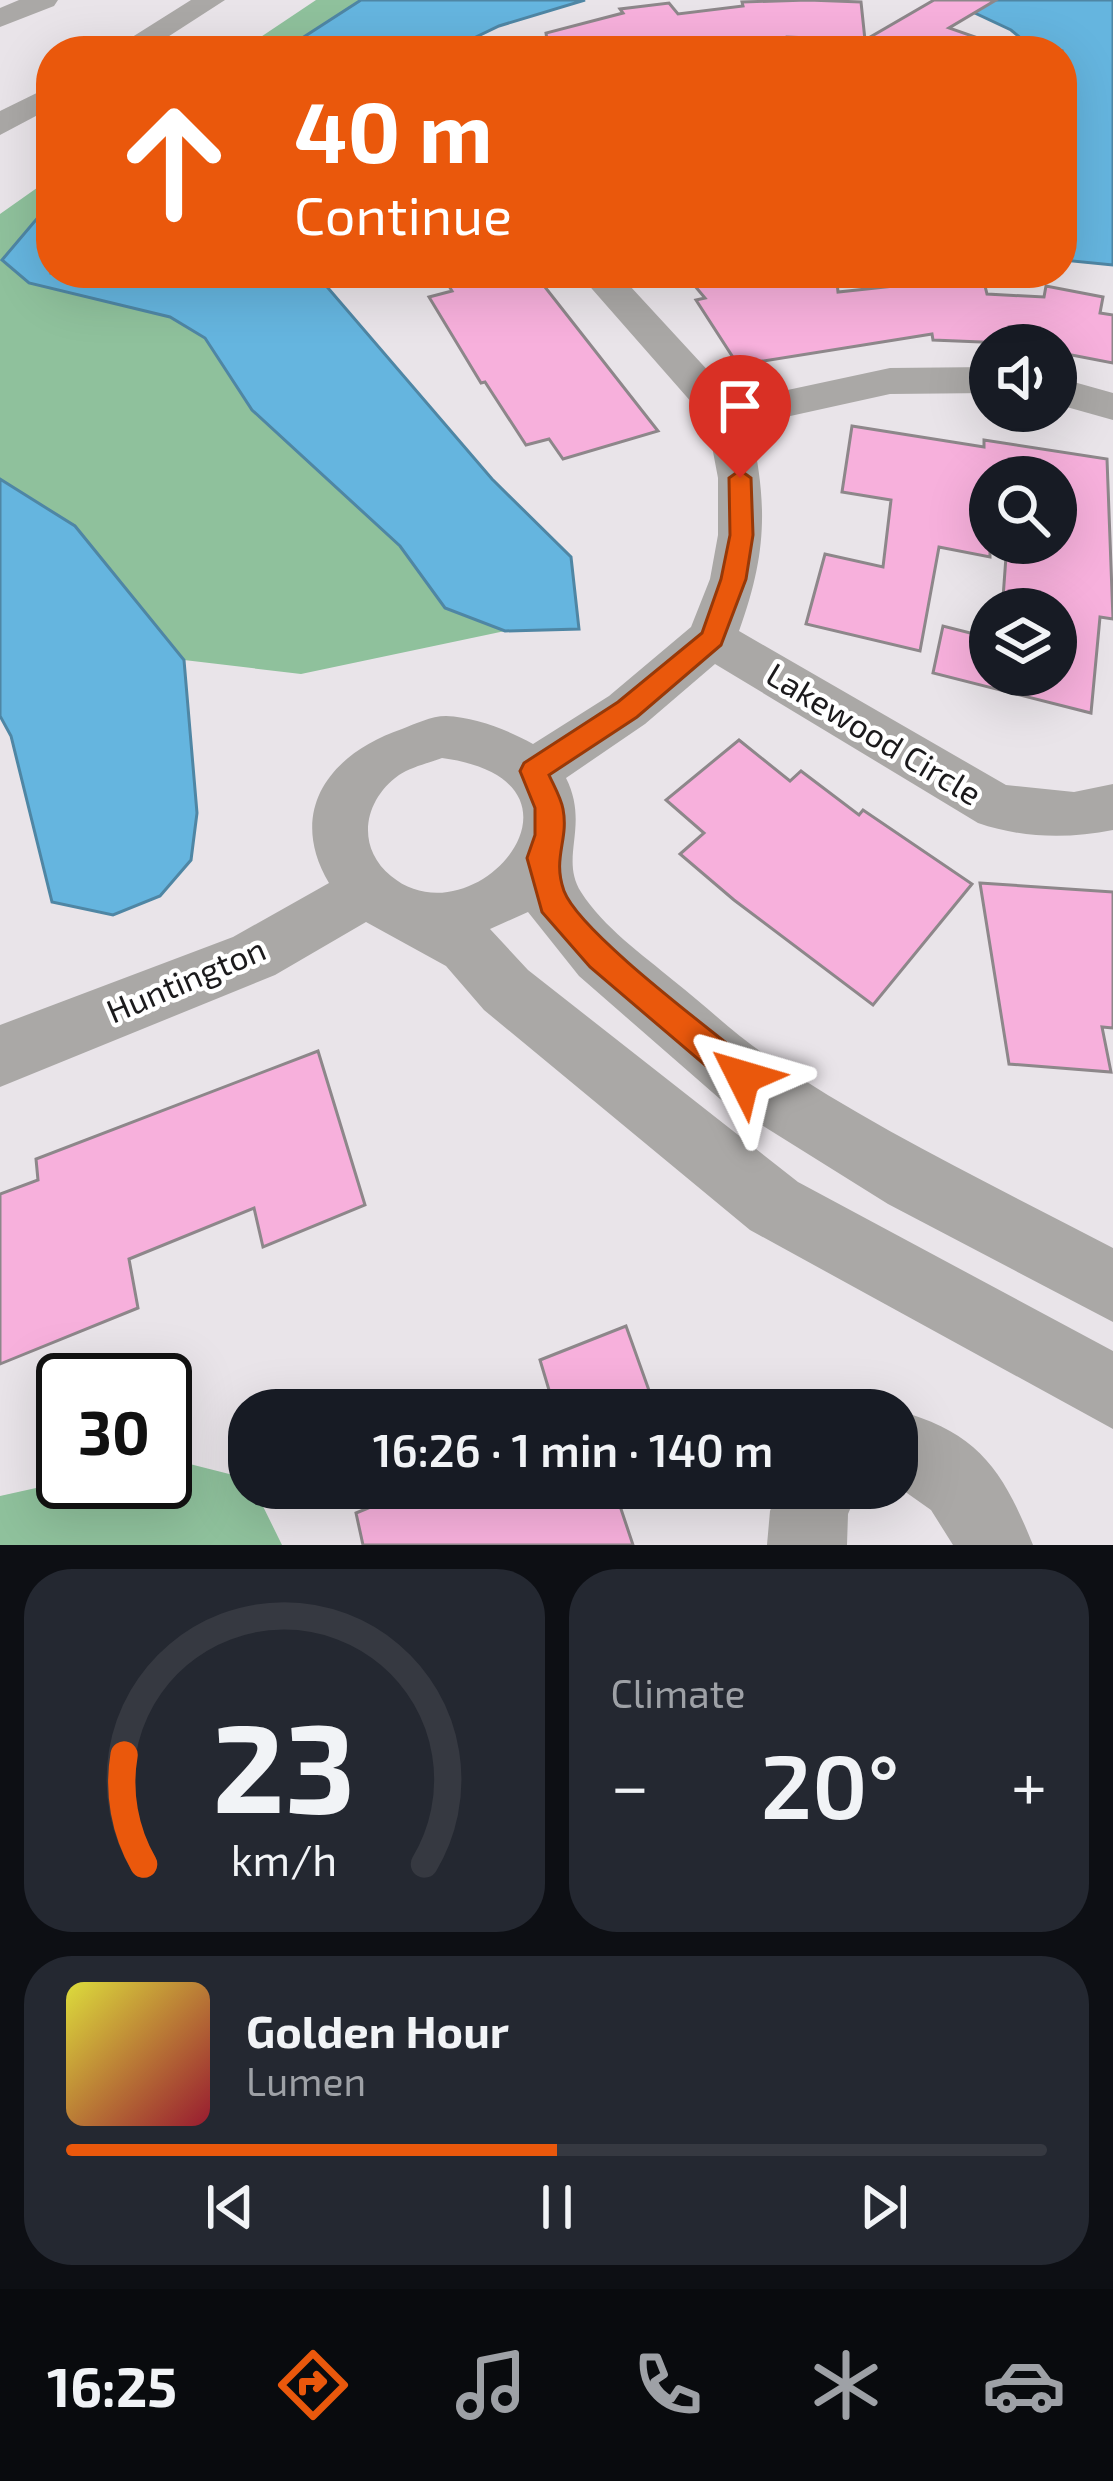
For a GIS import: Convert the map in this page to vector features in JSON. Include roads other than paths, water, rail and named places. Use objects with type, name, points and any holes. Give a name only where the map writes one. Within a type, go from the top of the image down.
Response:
[{"type":"street","points":[[0,18],[44,0]]},
{"type":"street","points":[[150,36],[211,0]]},
{"type":"street","points":[[0,125],[36,104]]},
{"type":"street","points":[[534,771],[627,710],[712,638],[734,579],[741,535],[740,478],[727,417],[611,288]]},
{"type":"street","points":[[727,417],[836,390],[942,374],[969,377]]},
{"type":"street","points":[[1077,396],[1113,407]]},
{"type":"street","name":"Lakewood Circle","points":[[712,638],[997,806],[1074,815],[1113,807]]},
{"type":"street","points":[[387,903],[460,916],[482,910],[518,889],[542,858],[549,835],[549,808],[534,771],[506,751],[474,739],[441,737],[408,743],[380,758],[347,793],[337,828],[339,849],[350,875],[387,903],[467,947],[506,990],[774,1206],[1113,1392]]},
{"type":"street","points":[[542,858],[553,902],[600,957],[743,1077],[912,1180],[1113,1286]]},
{"type":"street","name":"Huntington","points":[[0,1056],[387,903]]},
{"type":"street","points":[[918,1454],[957,1479],[982,1515],[993,1545]]},
{"type":"street","points":[[807,1545],[810,1509]]},
{"type":"water","points":[[361,0],[585,0],[478,36],[305,36]]},
{"type":"water","points":[[947,0],[1113,0],[1113,265],[1077,261],[1077,36],[1018,36]]},
{"type":"water","points":[[36,220],[36,285],[2,260]]},
{"type":"water","points":[[50,288],[328,288],[492,479],[571,557],[579,629],[505,631],[445,608],[400,546],[252,410],[205,338],[170,317]]},
{"type":"water","points":[[0,479],[75,526],[184,660],[197,813],[191,860],[160,896],[113,915],[52,902],[11,736],[0,716]]}]
